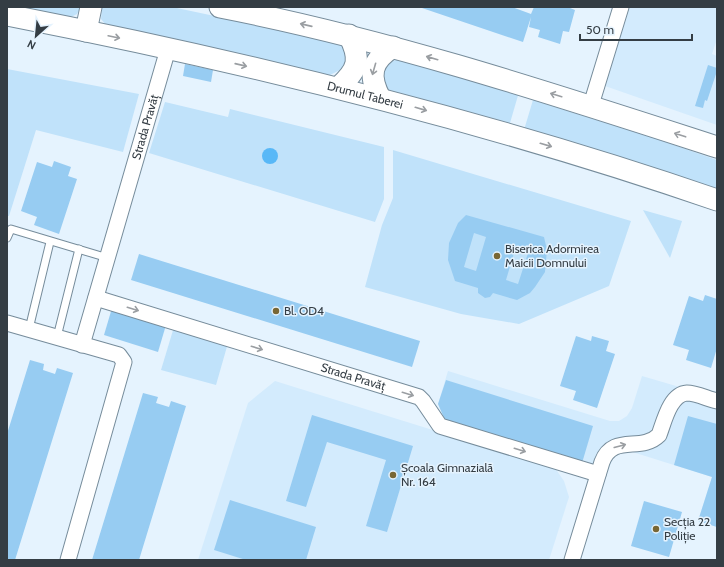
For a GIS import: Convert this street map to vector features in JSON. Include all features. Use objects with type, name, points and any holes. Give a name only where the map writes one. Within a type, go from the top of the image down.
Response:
[{"type":"main road","points":[[86,31],[91,7]]},
{"type":"main road","points":[[220,7],[266,11],[591,105],[717,147]]},
{"type":"main road","name":"Drumul Taberei","points":[[7,16],[168,48],[339,87],[573,152],[717,200]]},
{"type":"main road","points":[[339,87],[354,72],[356,64],[356,51],[349,35]]},
{"type":"main road","points":[[380,98],[374,86],[372,77],[374,68],[378,60],[393,47]]},
{"type":"street","points":[[591,105],[621,7]]},
{"type":"street","name":"Strada Pravăț","points":[[82,344],[168,48]]},
{"type":"street","name":"Strada Pravăț","points":[[96,298],[419,398],[424,401],[440,426],[598,474]]},
{"type":"street","points":[[8,326],[29,329],[82,344],[119,356],[124,362],[68,560]]},
{"type":"street","points":[[572,560],[598,474],[604,458],[613,448],[625,444],[647,443],[655,439],[659,435],[673,402],[679,396],[688,393],[717,401]]},
{"type":"lane","points":[[7,238],[11,229],[50,242],[108,258]]},
{"type":"lane","points":[[29,329],[50,242]]},
{"type":"lane","points":[[57,338],[79,249]]},
{"type":"shaded area","points":[[13,7],[81,7],[77,14],[69,18]]},
{"type":"shaded area","points":[[102,7],[172,7],[338,42],[346,54],[345,64],[344,68],[330,75],[106,25],[101,19]]},
{"type":"shaded area","points":[[630,7],[717,7],[717,39],[712,54],[717,56],[717,125],[605,86]]},
{"type":"shaded area","points":[[402,59],[519,92],[510,123],[389,90],[382,80],[383,70],[390,62]]},
{"type":"shaded area","points":[[7,69],[139,94],[123,152],[36,130],[9,216],[7,216]]},
{"type":"shaded area","points":[[533,100],[657,139],[717,160],[717,193],[524,130]]},
{"type":"shaded area","points":[[165,102],[228,117],[230,109],[384,147],[384,199],[375,222],[149,153]]},
{"type":"shaded area","points":[[393,150],[631,221],[609,286],[519,324],[461,314],[365,287],[382,225],[393,198]]},
{"type":"shaded area","points":[[643,210],[682,221],[670,258]]},
{"type":"shaded area","points":[[174,327],[228,343],[216,385],[161,370]]},
{"type":"shaded area","points":[[448,371],[610,421],[619,421],[627,416],[632,408],[642,376],[717,398],[717,527],[698,521],[712,477],[623,449],[614,455],[608,471],[445,420],[438,404]]},
{"type":"shaded area","name":"Școala Gimnazială Nr. 164","points":[[275,381],[555,468],[564,481],[569,497],[549,560],[198,560],[248,403]]},
{"type":"water","points":[[267,148],[273,148],[278,153],[276,162],[273,164],[267,164],[262,159],[262,153]]},
{"type":"building","points":[[419,7],[512,7],[531,14],[534,7],[570,7],[575,10],[569,32],[563,31],[560,44],[538,37],[540,30],[529,27],[531,17],[523,42]]},
{"type":"building","points":[[185,64],[213,70],[211,82],[183,76]]},
{"type":"building","points":[[708,65],[717,68],[717,71],[707,101],[705,100],[703,108],[695,106]]},
{"type":"building","points":[[54,161],[71,167],[68,176],[77,179],[59,234],[34,225],[37,217],[21,211],[37,162],[52,167]]},
{"type":"building","name":"Biserica Adormirea Maicii Domnului","points":[[466,215],[544,237],[547,250],[545,272],[530,293],[517,300],[493,293],[490,297],[485,298],[478,293],[478,288],[455,281],[448,260],[449,243],[458,223]],"holes":[[[474,233],[486,237],[476,271],[464,267]],[[516,246],[529,250],[518,284],[506,280]]]},
{"type":"building","name":"Bl. OD4","points":[[139,254],[420,341],[412,367],[131,280]]},
{"type":"building","points":[[705,295],[717,299],[717,348],[711,368],[686,360],[689,350],[673,345],[689,296],[703,301]]},
{"type":"building","points":[[112,308],[166,325],[158,352],[104,335]]},
{"type":"building","points":[[576,336],[591,341],[592,336],[609,341],[606,351],[615,354],[597,408],[573,400],[576,391],[560,386]]},
{"type":"building","points":[[30,360],[44,364],[43,370],[55,374],[57,368],[73,373],[15,560],[7,560],[7,434]]},
{"type":"building","points":[[446,380],[593,426],[582,463],[445,420],[438,404]]},
{"type":"building","points":[[143,393],[158,397],[156,403],[169,407],[171,401],[186,406],[139,560],[92,560]]},
{"type":"building","points":[[312,415],[413,446],[387,532],[366,526],[386,460],[327,442],[306,507],[286,501]]},
{"type":"building","points":[[688,416],[717,424],[717,527],[698,521],[712,477],[674,465]]},
{"type":"building","points":[[230,500],[316,527],[306,560],[246,560],[214,550]]},
{"type":"building","name":"Secția 22 Poliție","points":[[644,501],[682,512],[669,557],[631,546]]},
{"type":"place","name":"Biserica Adormirea Maicii Domnului","points":[[497,256]]},
{"type":"place","name":"Bl. OD4","points":[[276,311]]},
{"type":"place","name":"Școala Gimnazială Nr. 164","points":[[393,475]]},
{"type":"place","name":"Secția 22 Poliție","points":[[656,529]]}]
